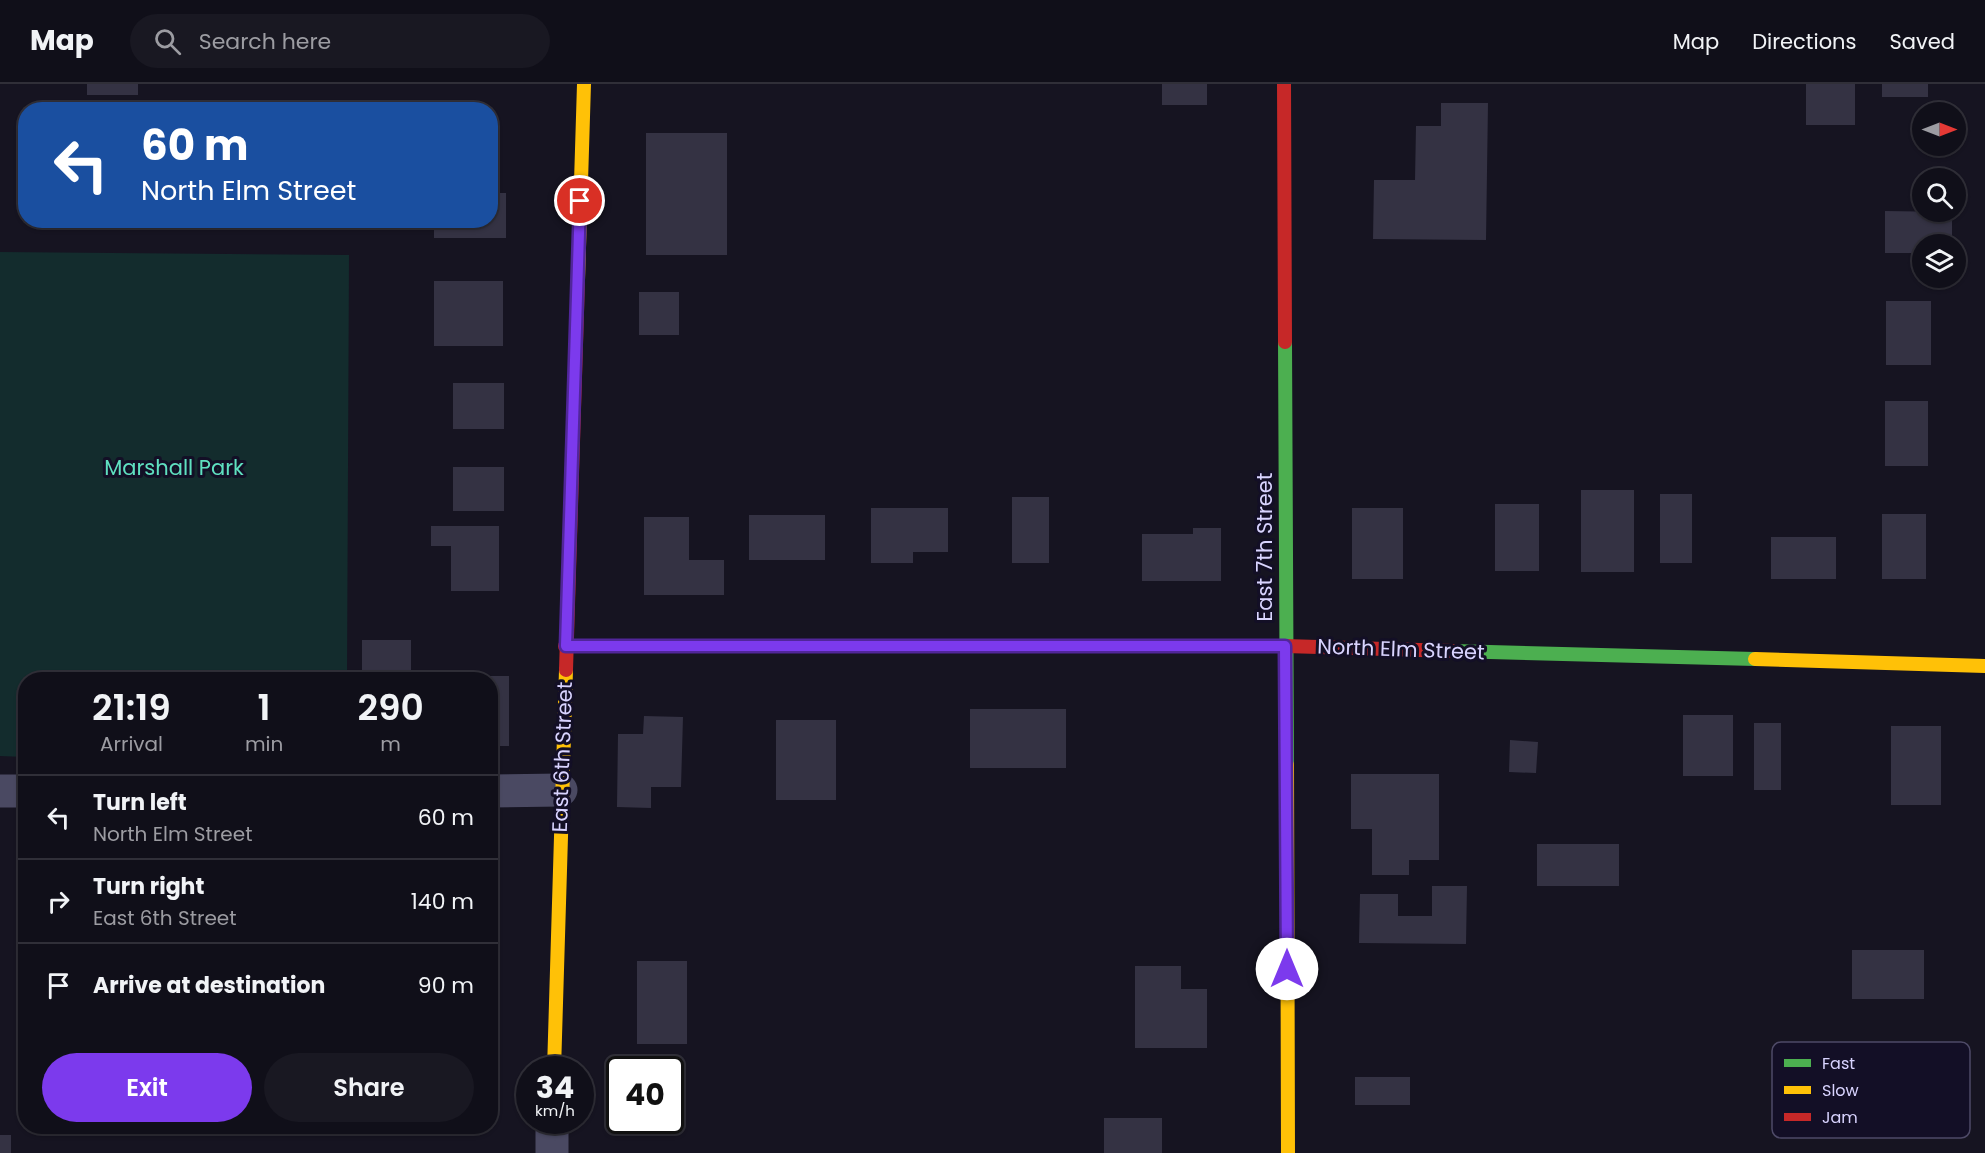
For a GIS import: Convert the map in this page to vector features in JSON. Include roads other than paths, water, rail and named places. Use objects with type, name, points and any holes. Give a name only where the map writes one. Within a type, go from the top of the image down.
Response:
[{"type":"street","name":"East 6th Street","points":[[554,1056],[584,84]]},
{"type":"street","name":"East 7th Street","points":[[1284,84],[1288,1153]]},
{"type":"street","name":"North Elm Street","points":[[566,646],[1285,646],[1985,666]]},
{"type":"street","points":[[498,790],[561,790]]},
{"type":"street","points":[[0,791],[18,791]]},
{"type":"street","points":[[552,1134],[552,1153]]},
{"type":"park label","name":"Marshall Park","points":[[174,467]]}]
